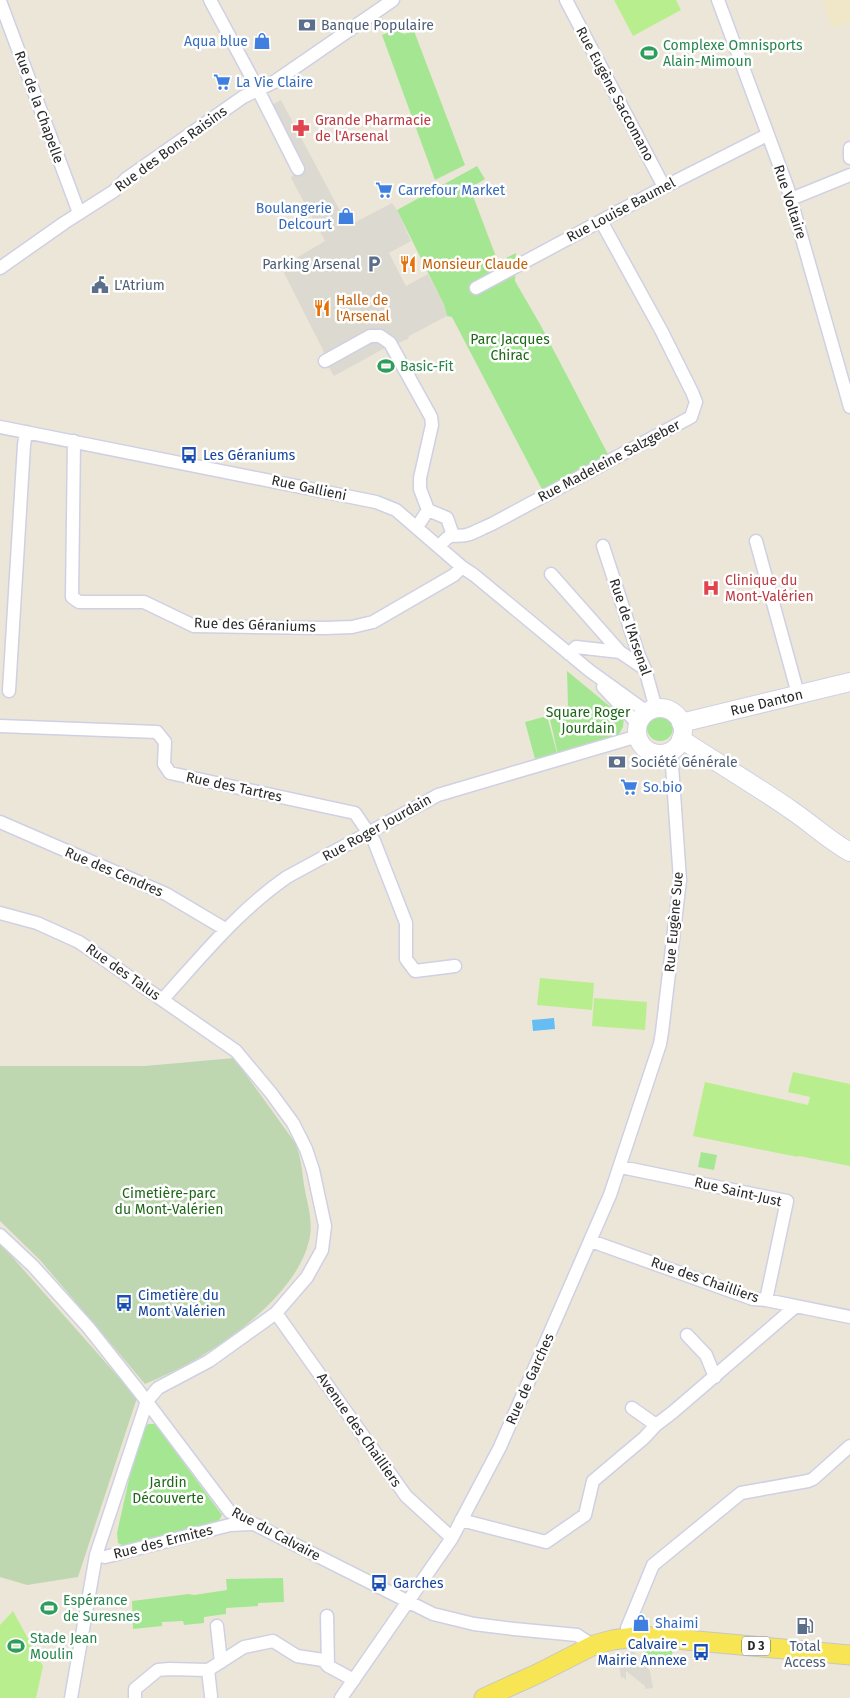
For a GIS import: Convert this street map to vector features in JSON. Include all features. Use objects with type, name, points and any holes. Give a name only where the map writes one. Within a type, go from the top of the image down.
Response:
[{"type":"main road","name":"D 3","points":[[484,1698],[537,1674],[561,1660],[598,1648],[612,1640],[631,1640],[642,1636],[850,1654]]},
{"type":"street","points":[[210,0],[298,169]]},
{"type":"street","name":"Rue des Bons Raisins","points":[[0,268],[114,190],[126,179],[229,107],[260,95],[274,82],[393,0]]},
{"type":"street","name":"Rue Eugène Saccomano","points":[[566,0],[664,187]]},
{"type":"street","name":"Rue Voltaire","points":[[718,0],[791,199],[850,407]]},
{"type":"street","name":"Rue de la Chapelle","points":[[0,1],[79,213]]},
{"type":"street","name":"Rue Louise Baumel","points":[[476,288],[664,187],[767,135]]},
{"type":"street","points":[[850,148],[850,158]]},
{"type":"street","points":[[791,199],[850,175]]},
{"type":"street","name":"Rue Madeleine Salzgeber","points":[[452,534],[467,535],[492,524],[691,417],[696,402],[692,392],[661,330],[601,221]]},
{"type":"street","points":[[325,360],[370,336],[380,336],[390,344],[431,417],[432,425],[420,488],[428,510],[447,518],[452,534],[447,536],[439,547]]},
{"type":"street","name":"Rue Gallieni","points":[[0,426],[376,502],[396,510],[462,567],[570,654],[645,721]]},
{"type":"street","points":[[9,691],[26,432]]},
{"type":"street","name":"Rue des Géraniums","points":[[74,442],[72,597],[79,602],[144,602],[194,626],[352,627],[373,622],[454,576],[462,567]]},
{"type":"street","points":[[417,527],[428,510]]},
{"type":"street","points":[[756,541],[798,694]]},
{"type":"street","name":"Rue de l'Arsenal","points":[[603,546],[645,669],[645,721]]},
{"type":"street","points":[[551,574],[620,652],[645,669]]},
{"type":"street","points":[[570,654],[576,648],[620,652]]},
{"type":"street","name":"Rue Danton","points":[[678,738],[798,694],[850,682]]},
{"type":"street","points":[[663,709],[671,712],[676,716],[678,738],[662,754],[651,752],[642,745],[645,721],[663,709]]},
{"type":"street","name":"Rue Roger Jourdain","points":[[163,999],[225,929],[267,891],[286,878],[438,795],[645,721]]},
{"type":"street","name":"Rue des Tartres","points":[[0,726],[157,732],[165,742],[164,764],[170,773],[355,813],[374,841],[406,922],[406,959],[415,971],[455,966]]},
{"type":"street","points":[[678,738],[779,802],[834,843],[850,852]]},
{"type":"street","name":"Rue Eugène Sue","points":[[662,1032],[680,880],[678,738]]},
{"type":"street","name":"Rue des Cendres","points":[[0,822],[166,894],[225,929]]},
{"type":"street","name":"Rue des Talus","points":[[0,913],[37,923],[79,942],[236,1051],[271,1093],[300,1135],[310,1161],[325,1226],[322,1250],[308,1277],[276,1313],[209,1361],[158,1388],[146,1401]]},
{"type":"street","name":"Rue de Garches","points":[[341,1698],[452,1538],[500,1447],[591,1241],[621,1167],[660,1044],[662,1032]]},
{"type":"street","name":"Rue Saint-Just","points":[[621,1167],[788,1201],[766,1300]]},
{"type":"street","name":"Rue du Calvaire","points":[[0,1234],[52,1286],[146,1401],[230,1519],[254,1523],[432,1614],[474,1624],[577,1635],[598,1648]]},
{"type":"street","name":"Rue des Chailliers","points":[[591,1241],[753,1299],[850,1317]]},
{"type":"street","points":[[462,1520],[546,1542],[585,1515],[593,1481],[796,1306]]},
{"type":"street","name":"Avenue des Chailliers","points":[[276,1313],[406,1496],[452,1538]]},
{"type":"street","points":[[687,1336],[706,1355],[715,1376]]},
{"type":"street","points":[[71,1698],[96,1556],[146,1401]]},
{"type":"street","points":[[632,1408],[656,1425]]},
{"type":"street","points":[[631,1640],[627,1628],[653,1565],[741,1493],[813,1479],[850,1446]]},
{"type":"street","name":"Rue des Ermites","points":[[96,1556],[105,1557],[230,1519]]},
{"type":"street","points":[[328,1616],[328,1666]]},
{"type":"street","points":[[217,1626],[221,1662]]},
{"type":"street","points":[[135,1698],[135,1689],[158,1670],[208,1670],[244,1647],[273,1641],[297,1656],[323,1660],[328,1666],[354,1680]]},
{"type":"street","points":[[208,1670],[210,1696]]},
{"type":"shaded area","points":[[822,0],[850,0],[850,23],[832,28]]},
{"type":"shaded area","points":[[281,100],[348,226],[392,203],[411,241],[389,253],[406,286],[428,274],[444,305],[447,316],[409,336],[408,339],[383,349],[334,376],[325,361],[323,350],[281,267],[325,241],[291,178],[303,162],[272,105]]},
{"type":"shaded area","points":[[633,1651],[650,1671],[653,1688],[645,1689],[645,1686],[626,1671],[626,1679],[624,1677],[621,1678],[618,1659],[622,1658],[621,1654]]},
{"type":"green space","points":[[614,0],[676,0],[681,10],[633,36]]},
{"type":"green space","points":[[396,29],[404,34],[414,31],[465,165],[435,180],[382,35]]},
{"type":"green space","name":"Parc Jacques Chirac","points":[[477,166],[485,179],[470,188],[498,262],[516,253],[515,281],[541,326],[611,460],[545,495],[452,317],[447,316],[444,305],[397,210]]},
{"type":"green space","name":"Square Roger Jourdain","points":[[567,671],[624,718],[623,727],[619,734],[558,755],[549,715],[568,706]]},
{"type":"green space","points":[[660,715],[669,719],[673,728],[669,737],[660,741],[651,737],[647,728],[651,719]]},
{"type":"green space","points":[[547,716],[557,753],[535,759],[525,722]]},
{"type":"green space","points":[[540,978],[594,983],[592,1010],[537,1005]]},
{"type":"green space","points":[[594,998],[647,1002],[645,1030],[592,1026]]},
{"type":"green space","name":"Cimetière-parc du Mont-Valérien","points":[[234,1058],[296,1144],[310,1213],[309,1241],[302,1260],[292,1277],[278,1295],[245,1326],[193,1361],[145,1384],[40,1260],[0,1221],[0,1066],[145,1066]]},
{"type":"green space","points":[[793,1072],[850,1084],[850,1166],[693,1136],[705,1082],[808,1105],[810,1097],[788,1092]]},
{"type":"green space","points":[[701,1152],[717,1155],[714,1170],[698,1167]]},
{"type":"green space","points":[[0,1245],[137,1398],[78,1577],[27,1585],[0,1577]]},
{"type":"green space","name":"Jardin Découverte","points":[[148,1424],[155,1424],[222,1515],[218,1522],[126,1547],[118,1543],[117,1533],[129,1479],[145,1427]]},
{"type":"green space","points":[[283,1578],[284,1602],[258,1603],[258,1606],[226,1608],[226,1614],[204,1617],[204,1623],[184,1625],[183,1621],[162,1622],[162,1626],[133,1629],[132,1601],[227,1590],[226,1579]]},
{"type":"green space","name":"Stade Jean Moulin","points":[[13,1611],[43,1666],[36,1698],[0,1698],[0,1625]]},
{"type":"green space","points":[[643,1650],[672,1651],[673,1660],[652,1662]]},
{"type":"water","points":[[554,1018],[555,1029],[533,1031],[532,1020]]},
{"type":"place","name":"Banque Populaire","points":[[307,25]]},
{"type":"place","name":"Aqua blue","points":[[262,41]]},
{"type":"place","name":"Complexe Omnisports Alain-Mimoun","points":[[649,53]]},
{"type":"place","name":"La Vie Claire","points":[[222,82]]},
{"type":"place","name":"Grande Pharmacie de l'Arsenal","points":[[301,128]]},
{"type":"place","name":"Carrefour Market","points":[[384,190]]},
{"type":"place","name":"Boulangerie Delcourt","points":[[346,216]]},
{"type":"place","name":"Parking Arsenal","points":[[374,264]]},
{"type":"place","name":"Monsieur Claude","points":[[408,264]]},
{"type":"place","name":"L'Atrium","points":[[100,285]]},
{"type":"place","name":"Halle de l'Arsenal","points":[[322,308]]},
{"type":"place","name":"Basic-Fit","points":[[386,366]]},
{"type":"place","name":"Les Géraniums","points":[[189,455]]},
{"type":"place","name":"Clinique du Mont-Valérien","points":[[711,588]]},
{"type":"place","name":"Société Générale","points":[[617,762]]},
{"type":"place","name":"So.bio","points":[[629,787]]},
{"type":"place","name":"Cimetière du Mont Valérien","points":[[124,1303]]},
{"type":"place","name":"Garches","points":[[379,1583]]},
{"type":"place","name":"Espérance de Suresnes","points":[[49,1608]]},
{"type":"place","name":"Shaimi","points":[[641,1623]]},
{"type":"place","name":"Total Access","points":[[805,1626]]},
{"type":"place","name":"Stade Jean Moulin","points":[[16,1646]]},
{"type":"place","name":"Calvaire - Mairie Annexe","points":[[701,1652]]}]
